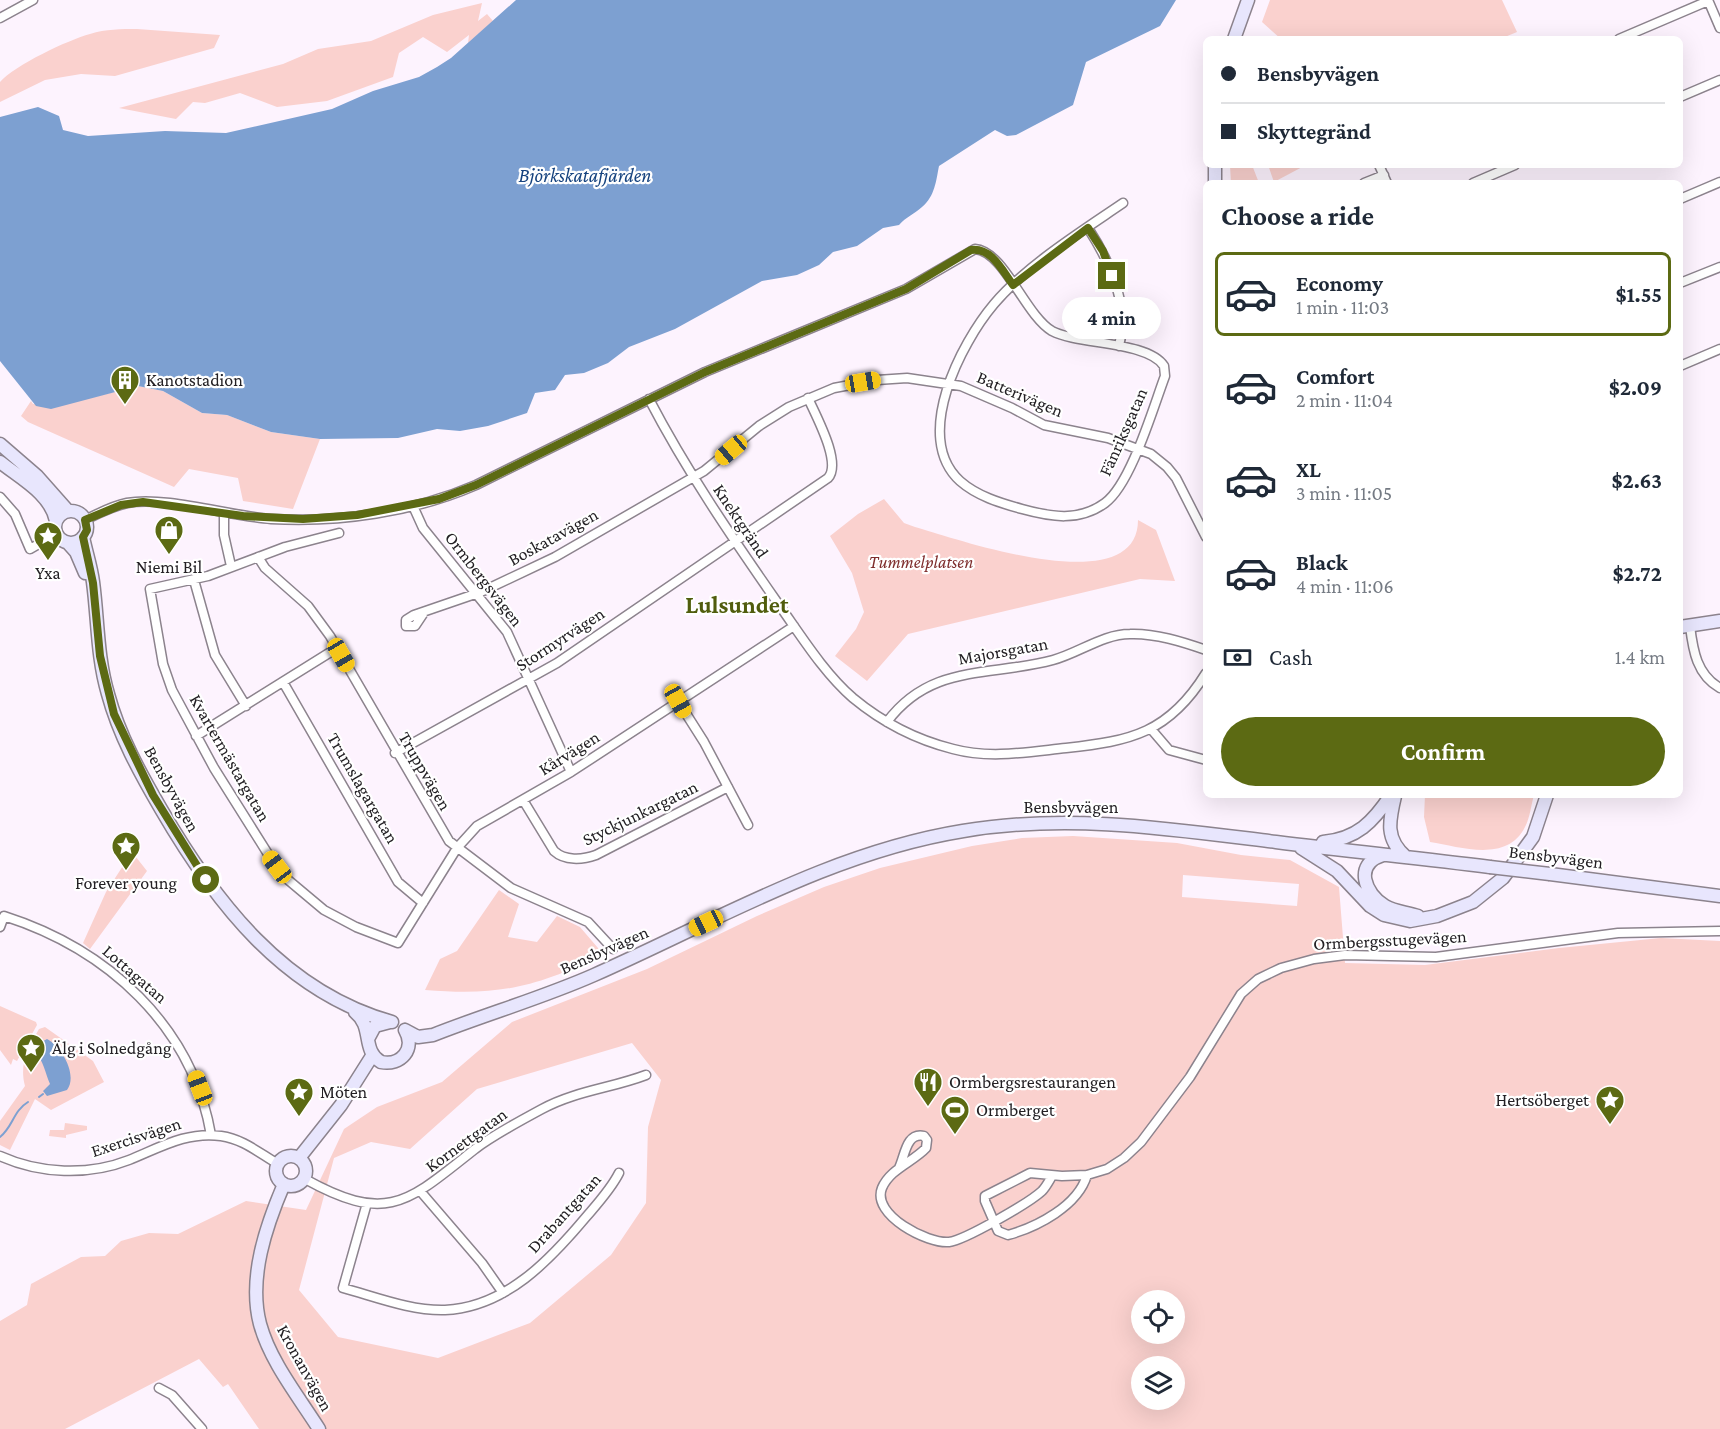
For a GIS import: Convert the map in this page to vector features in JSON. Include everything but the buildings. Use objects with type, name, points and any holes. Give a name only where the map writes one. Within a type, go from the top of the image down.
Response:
[{"type":"main road","points":[[1235,36],[1248,0]]},
{"type":"main road","points":[[0,444],[37,476],[68,511],[80,514],[85,520],[87,530],[83,537],[76,542],[68,543],[56,534],[56,521],[52,508],[40,493],[0,462]]},
{"type":"main road","points":[[56,521],[68,511]]},
{"type":"main road","name":"Bensbyvägen","points":[[83,537],[93,583],[100,656],[114,714],[138,767],[181,844],[220,899],[248,930],[293,972],[364,1021],[368,1039]]},
{"type":"main road","name":"Bensbyvägen","points":[[68,543],[81,561],[94,601]]},
{"type":"main road","points":[[1685,626],[1720,621]]},
{"type":"main road","points":[[1286,843],[1334,841],[1356,835],[1371,823],[1392,798]]},
{"type":"main road","points":[[1393,798],[1390,835],[1396,849],[1406,857]]},
{"type":"main road","points":[[1286,843],[1303,849],[1330,865],[1379,913],[1406,921],[1446,914],[1466,906],[1503,878],[1519,860],[1533,837],[1546,798]]},
{"type":"main road","name":"Bensbyvägen","points":[[405,1030],[414,1036],[424,1037],[591,976],[793,883],[867,856],[928,838],[1019,824],[1111,823],[1720,896]]},
{"type":"main road","points":[[1384,855],[1372,860],[1365,868],[1365,880],[1370,891],[1387,907],[1422,918]]},
{"type":"main road","name":"Bensbyvägen","points":[[342,1004],[392,1022]]},
{"type":"main road","points":[[392,1022],[405,1030],[409,1046],[402,1058],[388,1064],[372,1056],[368,1039],[375,1026],[392,1022]]},
{"type":"main road","name":"Bensbyvägen","points":[[402,1058],[455,1026]]},
{"type":"main road","points":[[299,1158],[341,1105],[372,1056]]},
{"type":"main road","points":[[286,1156],[299,1158],[306,1166],[305,1179],[294,1186],[284,1184],[277,1176],[278,1164],[286,1156]]},
{"type":"main road","name":"Kronanvägen","points":[[284,1184],[258,1271],[258,1311],[268,1345],[319,1429]]},
{"type":"street","points":[[0,18],[33,0]]},
{"type":"street","points":[[1626,36],[1708,1],[1720,28]]},
{"type":"street","points":[[1683,96],[1720,80]]},
{"type":"street","points":[[1480,180],[1508,168]]},
{"type":"street","points":[[1683,198],[1720,182]]},
{"type":"street","name":"Fänriksgatan","points":[[1119,346],[1160,360],[1164,366],[1164,376],[1138,447],[1119,486],[1106,502],[1088,512],[1069,517],[1050,517],[978,494],[959,480],[948,465],[940,442],[941,414],[949,383],[977,327],[1013,285],[1123,202]]},
{"type":"street","points":[[85,520],[121,505],[143,502],[270,519],[319,519],[413,506],[476,485],[732,360],[906,289],[971,250],[979,249],[990,254],[1041,322],[1053,332],[1119,346],[1124,312],[1103,251],[1088,228]]},
{"type":"street","points":[[1683,282],[1720,267]]},
{"type":"street","points":[[1683,365],[1720,349]]},
{"type":"street","name":"Batterivägen","points":[[693,478],[766,422],[808,398],[834,388],[877,380],[907,378],[949,383],[981,393],[1044,425],[1138,447],[1151,454],[1171,471],[1203,531]]},
{"type":"street","name":"Stormyrvägen","points":[[395,753],[529,679],[735,542],[832,473],[833,460],[808,398]]},
{"type":"street","name":"Knektgränd","points":[[649,399],[693,478],[794,626]]},
{"type":"street","name":"Boskatavägen","points":[[423,614],[476,594],[555,556],[693,478]]},
{"type":"street","points":[[0,497],[15,514],[30,549],[56,534]]},
{"type":"street","name":"Ormbergsvägen","points":[[413,506],[423,528],[507,632],[571,772]]},
{"type":"street","points":[[224,514],[224,535],[231,566]]},
{"type":"street","points":[[246,706],[215,655],[195,580],[258,557],[339,533]]},
{"type":"street","name":"Truppvägen","points":[[258,557],[265,568],[308,606],[337,648],[441,830],[457,848],[511,888],[588,922],[613,949]]},
{"type":"street","name":"Kvartermästargatan","points":[[195,580],[150,589],[163,664],[172,690],[196,736],[262,845],[287,879],[324,910],[356,927],[398,943]]},
{"type":"street","points":[[794,626],[844,690],[887,722],[940,746],[963,752],[995,754],[1110,743],[1151,729],[1175,711],[1191,695],[1203,677]]},
{"type":"street","name":"Kårvägen","points":[[398,943],[457,848],[485,820],[571,772],[794,626]]},
{"type":"street","points":[[1685,626],[1703,675],[1720,688]]},
{"type":"street","name":"Majorsgatan","points":[[887,722],[915,695],[944,679],[967,672],[1053,660],[1119,635],[1141,634],[1203,649]]},
{"type":"street","points":[[196,736],[337,648]]},
{"type":"street","name":"Trumslagargatan","points":[[283,682],[398,882],[423,903]]},
{"type":"street","points":[[678,701],[748,825]]},
{"type":"street","points":[[1151,729],[1169,750],[1203,759]]},
{"type":"street","name":"Styckjunkargatan","points":[[523,800],[554,851],[561,856],[576,859],[596,855],[728,787]]},
{"type":"street","name":"Lottagatan","points":[[0,927],[4,916],[48,933],[89,956],[150,1007],[170,1032],[187,1059],[202,1096],[211,1135]]},
{"type":"street","name":"Ormbergsstugevägen","points":[[992,1220],[985,1196],[1030,1173],[1052,1176],[1087,1174],[1116,1164],[1135,1149],[1196,1069],[1237,999],[1258,980],[1281,968],[1314,959],[1345,955],[1436,957],[1618,933],[1720,931]]},
{"type":"street","name":"Kornettgatan","points":[[305,1179],[339,1197],[367,1203],[394,1202],[421,1192],[483,1144],[542,1109],[571,1096],[646,1075]]},
{"type":"street","name":"Exercisvägen","points":[[0,1156],[39,1168],[86,1170],[120,1163],[183,1138],[211,1135],[238,1140],[278,1164]]},
{"type":"street","points":[[899,1168],[884,1184],[880,1198],[889,1215],[908,1228],[942,1242],[969,1236],[1040,1193],[1052,1176]]},
{"type":"street","name":"Drabantgatan","points":[[367,1203],[343,1288],[432,1310],[471,1306],[503,1293],[556,1251],[609,1189],[619,1173]]},
{"type":"street","points":[[992,1220],[1000,1234],[1005,1235],[1031,1226],[1073,1198],[1087,1174]]},
{"type":"street","points":[[421,1192],[482,1263],[503,1293]]},
{"type":"street","points":[[159,1388],[172,1395],[201,1429]]},
{"type":"green space","points":[[1270,0],[1502,0],[1517,32],[1507,36],[1278,36],[1262,22]]},
{"type":"green space","points":[[482,3],[478,21],[487,14],[493,21],[468,43],[469,35],[447,52],[423,37],[399,53],[393,77],[327,101],[277,107],[240,93],[205,103],[193,102],[176,119],[119,108],[283,64],[318,49],[371,41],[433,15]]},
{"type":"green space","points":[[137,29],[220,35],[214,48],[115,76],[81,74],[45,80],[0,102],[0,82],[17,68],[42,54],[96,32]]},
{"type":"green space","points":[[1230,168],[1253,168],[1258,180],[1231,180]]},
{"type":"green space","points":[[1269,168],[1300,168],[1278,180],[1273,180]]},
{"type":"green space","points":[[138,386],[163,391],[202,413],[227,415],[271,432],[320,439],[293,509],[243,501],[238,478],[189,469],[174,487],[28,422],[21,416],[31,401],[33,404],[90,398]]},
{"type":"green space","name":"Tummelplatsen","points":[[884,499],[904,523],[968,543],[1042,559],[1079,562],[1109,558],[1130,545],[1138,520],[1156,530],[1175,581],[1140,579],[908,634],[867,681],[835,656],[856,629],[864,612],[852,573],[830,536],[858,514]]},
{"type":"green space","points":[[1425,798],[1533,798],[1527,823],[1517,838],[1495,849],[1469,849],[1430,842],[1424,817]]},
{"type":"green space","points":[[1073,836],[1177,843],[1241,855],[1290,860],[1339,887],[1345,963],[1425,965],[1661,938],[1720,941],[1720,1429],[259,1429],[228,1384],[223,1387],[199,1359],[65,1429],[0,1429],[0,1321],[27,1305],[31,1284],[81,1257],[105,1256],[121,1241],[149,1233],[178,1234],[246,1201],[306,1210],[344,1129],[377,1107],[442,1082],[512,1022],[647,969],[757,916],[824,887],[880,868],[972,846],[1022,838]],"holes":[[[1183,875],[1299,884],[1297,906],[1182,897]],[[632,1043],[661,1080],[648,1127],[646,1203],[611,1255],[530,1323],[438,1358],[338,1337],[299,1290],[334,1158],[371,1142],[410,1149],[477,1089]]]},
{"type":"green space","points":[[132,852],[147,871],[90,949],[83,943],[106,892]]},
{"type":"green space","points":[[499,890],[519,904],[508,937],[537,942],[557,916],[580,927],[604,955],[557,975],[517,987],[476,992],[425,990],[440,959],[457,951]]},
{"type":"green space","points":[[0,1006],[36,1022],[37,1025],[17,1061],[13,1059],[11,1065],[0,1050]]},
{"type":"green space","points":[[45,1027],[93,1061],[104,1082],[51,1110],[35,1099],[10,1150],[0,1145],[0,1121],[25,1086],[23,1070],[26,1056],[39,1029]]},
{"type":"green space","points":[[65,1123],[87,1126],[87,1130],[66,1135],[66,1138],[49,1136],[50,1130],[64,1130]]},
{"type":"water","name":"Björkskatafjärden","points":[[516,0],[1176,0],[1160,26],[1086,62],[1073,105],[1016,135],[1007,136],[995,130],[939,166],[930,198],[899,225],[883,228],[857,246],[833,252],[819,265],[797,275],[762,281],[675,329],[629,347],[608,363],[584,373],[565,375],[555,390],[535,393],[527,413],[488,426],[460,431],[437,429],[398,438],[320,439],[271,432],[227,415],[202,413],[163,391],[138,386],[51,409],[36,406],[0,361],[0,117],[38,107],[59,116],[63,130],[88,136],[165,131],[226,133],[332,109],[373,91],[419,77],[437,67],[451,58]]},
{"type":"water","points":[[47,1039],[63,1055],[71,1077],[67,1090],[47,1096],[43,1091],[50,1084],[34,1050],[36,1045]]},
{"type":"waterway","points":[[39,1097],[43,1094]]},
{"type":"waterway","points":[[0,1137],[8,1129],[19,1110],[28,1102]]},
{"type":"place","name":"Kanotstadion","points":[[125,406]]},
{"type":"place","name":"Niemi Bil","points":[[169,556]]},
{"type":"place","name":"Yxa","points":[[48,562]]},
{"type":"place","name":"Forever young","points":[[126,872]]},
{"type":"place","name":"Älg i Solnedgång","points":[[31,1074]]},
{"type":"place","name":"Ormbergsrestaurangen","points":[[928,1108]]},
{"type":"place","name":"Möten","points":[[299,1118]]},
{"type":"place","name":"Hertsöberget","points":[[1610,1126]]},
{"type":"place","name":"Ormberget","points":[[955,1136]]},
{"type":"district","name":"Lulsundet","points":[[737,605]]},
{"type":"route","points":[[206,880],[181,844],[153,795],[120,731],[114,714],[105,685],[100,656],[93,583],[83,537],[87,530],[85,520],[111,508],[132,502],[166,503],[224,514],[281,519],[327,518],[413,506],[476,485],[705,372],[906,289],[938,272],[971,250],[984,250],[990,254],[1013,285],[1088,228],[1103,251],[1112,276]]}]
